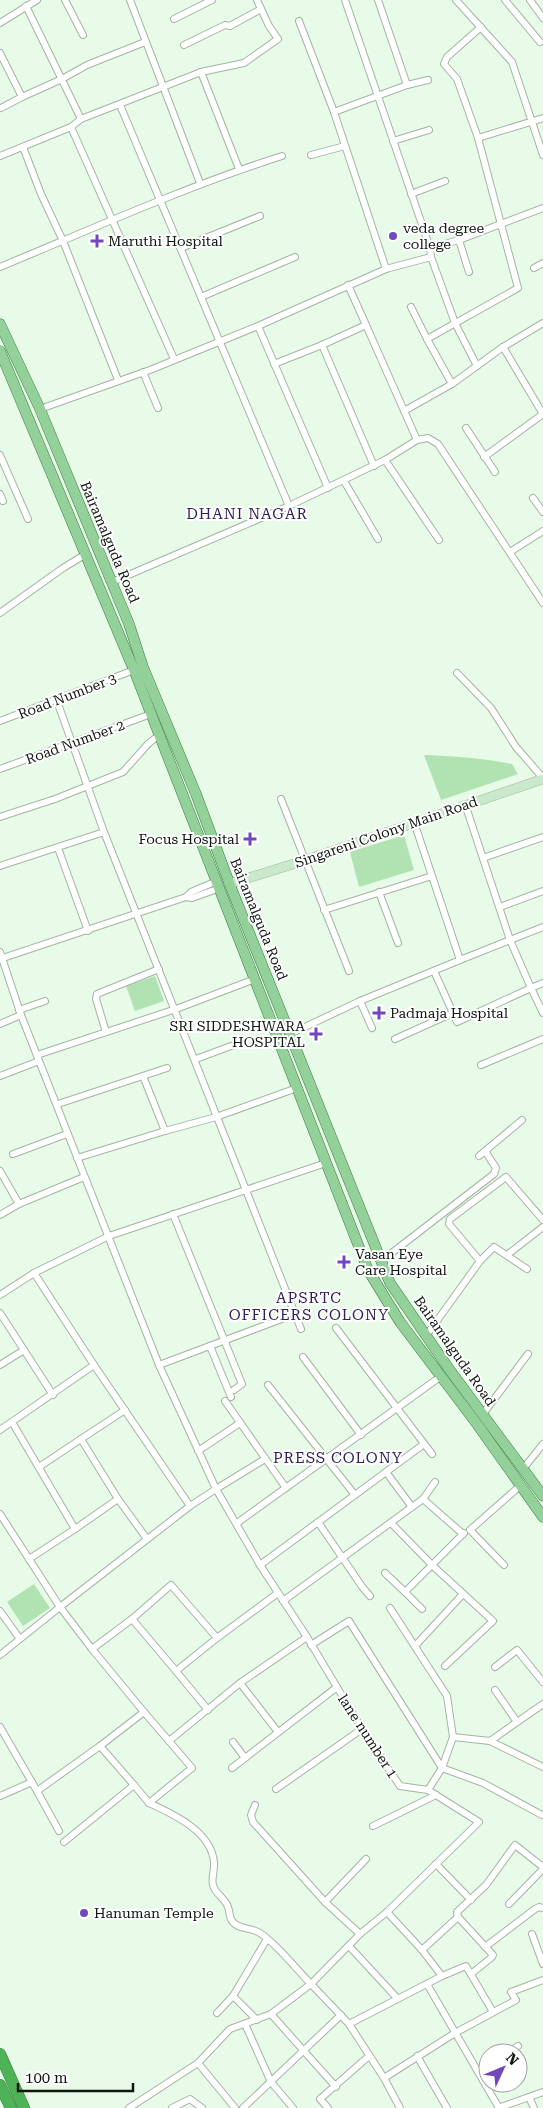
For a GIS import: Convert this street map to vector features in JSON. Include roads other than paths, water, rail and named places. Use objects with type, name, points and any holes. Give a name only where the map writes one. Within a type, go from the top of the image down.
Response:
[{"type":"highway","points":[[0,2054],[13,2106]]},
{"type":"highway","points":[[0,2085],[13,2106]]},
{"type":"main road","name":"Bairamalguda Road","points":[[1,330],[40,409],[112,582],[129,624],[143,667],[196,794],[222,884],[255,979],[355,1241],[376,1286],[400,1322],[543,1517]]},
{"type":"main road","name":"Bairamalguda Road","points":[[0,351],[222,884],[290,1034],[388,1279],[426,1336],[543,1496]]},
{"type":"main road","points":[[376,1286],[388,1279]]},
{"type":"street","points":[[0,23],[37,0]]},
{"type":"street","points":[[65,0],[84,36]]},
{"type":"street","points":[[130,0],[200,184]]},
{"type":"street","points":[[174,19],[212,0]]},
{"type":"street","points":[[0,156],[71,127],[81,119],[120,105],[163,86],[201,72],[244,63],[278,39],[257,0]]},
{"type":"street","points":[[345,0],[430,248],[431,257],[455,323],[477,366]]},
{"type":"street","points":[[378,0],[407,85]]},
{"type":"street","points":[[456,0],[512,62],[543,155]]},
{"type":"street","points":[[505,0],[540,42]]},
{"type":"street","points":[[531,0],[543,18]]},
{"type":"street","points":[[26,6],[81,119]]},
{"type":"street","points":[[184,45],[225,25],[230,26],[261,9]]},
{"type":"street","points":[[299,21],[334,112],[386,270]]},
{"type":"street","points":[[427,339],[518,288],[478,138],[457,79],[444,64],[448,57],[481,27]]},
{"type":"street","points":[[1,108],[62,80],[87,65],[145,42]]},
{"type":"street","points":[[0,53],[22,97]]},
{"type":"street","points":[[201,72],[239,169]]},
{"type":"street","points":[[334,112],[407,85],[428,80]]},
{"type":"street","points":[[120,105],[289,506]]},
{"type":"street","points":[[478,138],[543,118]]},
{"type":"street","points":[[71,127],[174,359]]},
{"type":"street","points":[[393,141],[429,130]]},
{"type":"street","points":[[311,155],[345,146]]},
{"type":"street","points":[[23,147],[63,241],[118,380]]},
{"type":"street","points":[[0,267],[200,184],[239,169],[282,156]]},
{"type":"street","points":[[411,194],[446,181]]},
{"type":"street","points":[[430,248],[459,240],[501,222],[543,208]]},
{"type":"street","points":[[181,248],[260,216]]},
{"type":"street","points":[[459,240],[469,272]]},
{"type":"street","points":[[40,409],[143,372],[258,326],[386,270],[431,257]]},
{"type":"street","points":[[201,297],[295,258]]},
{"type":"street","points":[[534,268],[543,264]]},
{"type":"street","points":[[348,285],[417,440]]},
{"type":"street","points":[[410,307],[452,384]]},
{"type":"street","points":[[404,411],[452,384],[502,347],[543,324]]},
{"type":"street","points":[[274,364],[366,325]]},
{"type":"street","points":[[258,326],[328,488]]},
{"type":"street","points":[[322,345],[374,466]]},
{"type":"street","points":[[484,456],[543,414],[502,347]]},
{"type":"street","points":[[143,372],[158,408]]},
{"type":"street","points":[[466,428],[495,472]]},
{"type":"street","points":[[112,582],[344,481],[374,466],[417,440],[428,438],[438,444],[543,603]]},
{"type":"street","points":[[0,455],[28,519]]},
{"type":"street","points":[[384,460],[439,540]]},
{"type":"street","points":[[344,481],[378,539]]},
{"type":"street","points":[[533,498],[543,512]]},
{"type":"street","points":[[510,552],[543,531]]},
{"type":"street","points":[[0,613],[86,554]]},
{"type":"street","name":"Road Number 3","points":[[0,721],[57,701],[134,670]]},
{"type":"street","points":[[457,673],[491,708],[516,747],[543,778]]},
{"type":"street","points":[[57,701],[104,832],[196,1059],[216,1117],[300,1329]]},
{"type":"street","name":"Road Number 2","points":[[0,769],[151,714]]},
{"type":"street","points":[[0,817],[89,787],[123,772],[148,744],[159,735]]},
{"type":"street","name":"Singareni Colony Main Road","points":[[222,884],[306,860],[543,778]]},
{"type":"street","points":[[281,799],[349,971]]},
{"type":"street","points":[[465,804],[510,940],[543,1013]]},
{"type":"street","points":[[414,822],[460,960]]},
{"type":"street","points":[[0,866],[104,832]]},
{"type":"street","points":[[483,858],[543,837]]},
{"type":"street","points":[[58,848],[88,931]]},
{"type":"street","points":[[324,910],[432,876]]},
{"type":"street","points":[[1,956],[88,931],[186,897],[192,898],[222,884]]},
{"type":"street","points":[[500,907],[543,891]]},
{"type":"street","points":[[379,892],[398,943]]},
{"type":"street","points":[[290,1034],[360,1002],[543,927]]},
{"type":"street","name":"lane number 1","points":[[1,956],[20,1013],[58,1104],[84,1178],[109,1236],[159,1365],[216,1489],[260,1565],[307,1637],[362,1729],[400,1786],[428,1790]]},
{"type":"street","points":[[106,1032],[96,999],[97,994],[159,969]]},
{"type":"street","points":[[434,971],[457,1022],[543,983]]},
{"type":"street","points":[[0,1076],[38,1058],[106,1032],[176,1009],[255,979]]},
{"type":"street","points":[[0,1024],[45,1001]]},
{"type":"street","points":[[360,1002],[372,1028]]},
{"type":"street","points":[[395,1039],[453,1013]]},
{"type":"street","points":[[481,1065],[543,1039]]},
{"type":"street","points":[[196,1059],[231,1046]]},
{"type":"street","points":[[58,1104],[167,1068]]},
{"type":"street","points":[[143,1076],[165,1131]]},
{"type":"street","points":[[77,1158],[216,1117],[297,1088]]},
{"type":"street","points":[[380,1262],[494,1174],[496,1168],[482,1154],[522,1120]]},
{"type":"street","points":[[13,1154],[67,1134]]},
{"type":"street","points":[[0,1295],[34,1273],[109,1236],[326,1163]]},
{"type":"street","points":[[0,1171],[19,1204]]},
{"type":"street","points":[[0,1215],[19,1204],[84,1178]]},
{"type":"street","points":[[480,1261],[449,1222],[502,1178],[508,1178],[543,1220]]},
{"type":"street","points":[[173,1214],[242,1384],[234,1390]]},
{"type":"street","points":[[507,1255],[543,1227]]},
{"type":"street","points":[[426,1336],[480,1261],[494,1247],[527,1269]]},
{"type":"street","points":[[34,1273],[190,1506]]},
{"type":"street","points":[[0,1313],[54,1395]]},
{"type":"street","points":[[159,1365],[294,1314]]},
{"type":"street","points":[[336,1328],[432,1454]]},
{"type":"street","points":[[210,1346],[228,1399],[240,1423],[286,1488]]},
{"type":"street","points":[[0,1365],[24,1350]]},
{"type":"street","points":[[483,1414],[528,1354]]},
{"type":"street","points":[[303,1357],[361,1435]]},
{"type":"street","points":[[0,1430],[54,1395],[94,1365]]},
{"type":"street","points":[[237,1523],[440,1377]]},
{"type":"street","points":[[268,1384],[354,1495]]},
{"type":"street","points":[[39,1467],[125,1410]]},
{"type":"street","points":[[12,1422],[75,1529]]},
{"type":"street","points":[[198,1451],[240,1423]]},
{"type":"street","points":[[80,1439],[118,1499],[147,1539]]},
{"type":"street","points":[[260,1565],[424,1444]]},
{"type":"street","points":[[523,1469],[543,1444]]},
{"type":"street","points":[[0,1655],[60,1606],[190,1506],[265,1459]]},
{"type":"street","points":[[386,1472],[412,1507]]},
{"type":"street","points":[[283,1601],[423,1499],[435,1482]]},
{"type":"street","points":[[406,1592],[463,1534],[521,1485]]},
{"type":"street","points":[[29,1560],[118,1499]]},
{"type":"street","points":[[423,1499],[463,1534]]},
{"type":"street","points":[[0,1514],[60,1606],[92,1649],[192,1768],[148,1803]]},
{"type":"street","points":[[318,1522],[370,1596]]},
{"type":"street","points":[[391,1523],[433,1566],[493,1621],[445,1666]]},
{"type":"street","points":[[470,1530],[504,1565]]},
{"type":"street","points":[[385,1573],[422,1609]]},
{"type":"street","points":[[92,1649],[132,1619],[171,1585],[217,1638]]},
{"type":"street","points":[[176,1672],[217,1638],[278,1594]]},
{"type":"street","points":[[415,1646],[463,1594]]},
{"type":"street","points":[[129,2108],[198,2063],[230,2030],[271,2014],[311,1984],[360,1934],[387,1912],[479,1822],[428,1790],[442,1768],[453,1736],[447,1696],[390,1608]]},
{"type":"street","points":[[0,1611],[20,1639]]},
{"type":"street","points":[[132,1619],[208,1710]]},
{"type":"street","points":[[311,1645],[349,1621],[442,1768],[483,1783],[542,1815]]},
{"type":"street","points":[[169,1742],[240,1683],[307,1637]]},
{"type":"street","points":[[495,1667],[517,1650],[543,1682]]},
{"type":"street","points":[[240,1683],[278,1732]]},
{"type":"street","points":[[232,1768],[336,1687]]},
{"type":"street","points":[[495,1690],[518,1722]]},
{"type":"street","points":[[490,1741],[543,1704]]},
{"type":"street","points":[[37,1791],[144,1712]]},
{"type":"street","points":[[0,1727],[59,1832]]},
{"type":"street","points":[[276,1789],[362,1729]]},
{"type":"street","points":[[453,1736],[490,1741],[543,1767]]},
{"type":"street","points":[[233,1742],[245,1758]]},
{"type":"street","points":[[100,1746],[148,1803],[169,1812],[194,1829],[206,1842],[214,1863],[212,1884],[215,1891],[227,1905],[233,1923],[258,1932],[267,1939],[341,2015],[349,2024],[384,2078],[400,2108]]},
{"type":"street","points":[[0,1796],[32,1782]]},
{"type":"street","points":[[64,1842],[134,1785]]},
{"type":"street","points":[[374,1826],[436,1795]]},
{"type":"street","points":[[255,1804],[251,1815],[253,1822],[326,1902],[360,1934]]},
{"type":"street","points":[[471,1974],[493,1956],[458,1917],[457,1912],[486,1885],[515,1845],[543,1868],[509,1904]]},
{"type":"street","points":[[326,1902],[366,1859]]},
{"type":"street","points":[[436,1864],[471,1900]]},
{"type":"street","points":[[485,1946],[535,1909],[543,1908]]},
{"type":"street","points":[[387,1912],[422,1950],[442,1976]]},
{"type":"street","points":[[422,1950],[458,1917]]},
{"type":"street","points":[[532,1934],[543,1964]]},
{"type":"street","points":[[217,2014],[233,1996],[267,1939]]},
{"type":"street","points":[[348,1946],[397,1998]]},
{"type":"street","points":[[349,2024],[397,1998],[466,1966],[493,2012]]},
{"type":"street","points":[[384,2078],[417,2056],[516,2000],[511,1992],[543,1981]]},
{"type":"street","points":[[427,1984],[478,2070]]},
{"type":"street","points":[[233,1996],[257,2020]]},
{"type":"street","points":[[271,2014],[302,2052],[336,2086]]},
{"type":"street","points":[[243,2108],[341,2015]]},
{"type":"street","points":[[245,2024],[271,2082],[293,2108]]},
{"type":"street","points":[[328,2108],[320,2099],[369,2056]]},
{"type":"street","points":[[417,2056],[448,2108]]},
{"type":"street","points":[[198,2063],[235,2108]]},
{"type":"street","points":[[492,2093],[498,2108],[543,2092]]},
{"type":"street","points":[[529,2097],[534,2108]]},
{"type":"street","points":[[172,2108],[190,2099],[202,2108]]},
{"type":"place","name":"veda degree college","points":[[393,236]]},
{"type":"place","name":"Maruthi Hospital","points":[[97,241]]},
{"type":"place","name":"Focus Hospital","points":[[250,839]]},
{"type":"place","name":"Padmaja Hospital","points":[[379,1013]]},
{"type":"place","name":"SRI SIDDESHWARA HOSPITAL","points":[[316,1034]]},
{"type":"place","name":"Vasan Eye Care Hospital","points":[[344,1262]]},
{"type":"place","name":"Hanuman Temple","points":[[84,1913]]},
{"type":"district","name":"DHANI NAGAR","points":[[247,514]]},
{"type":"district","name":"APSRTC OFFICERS COLONY","points":[[309,1306]]},
{"type":"district","name":"PRESS COLONY","points":[[338,1458]]}]
